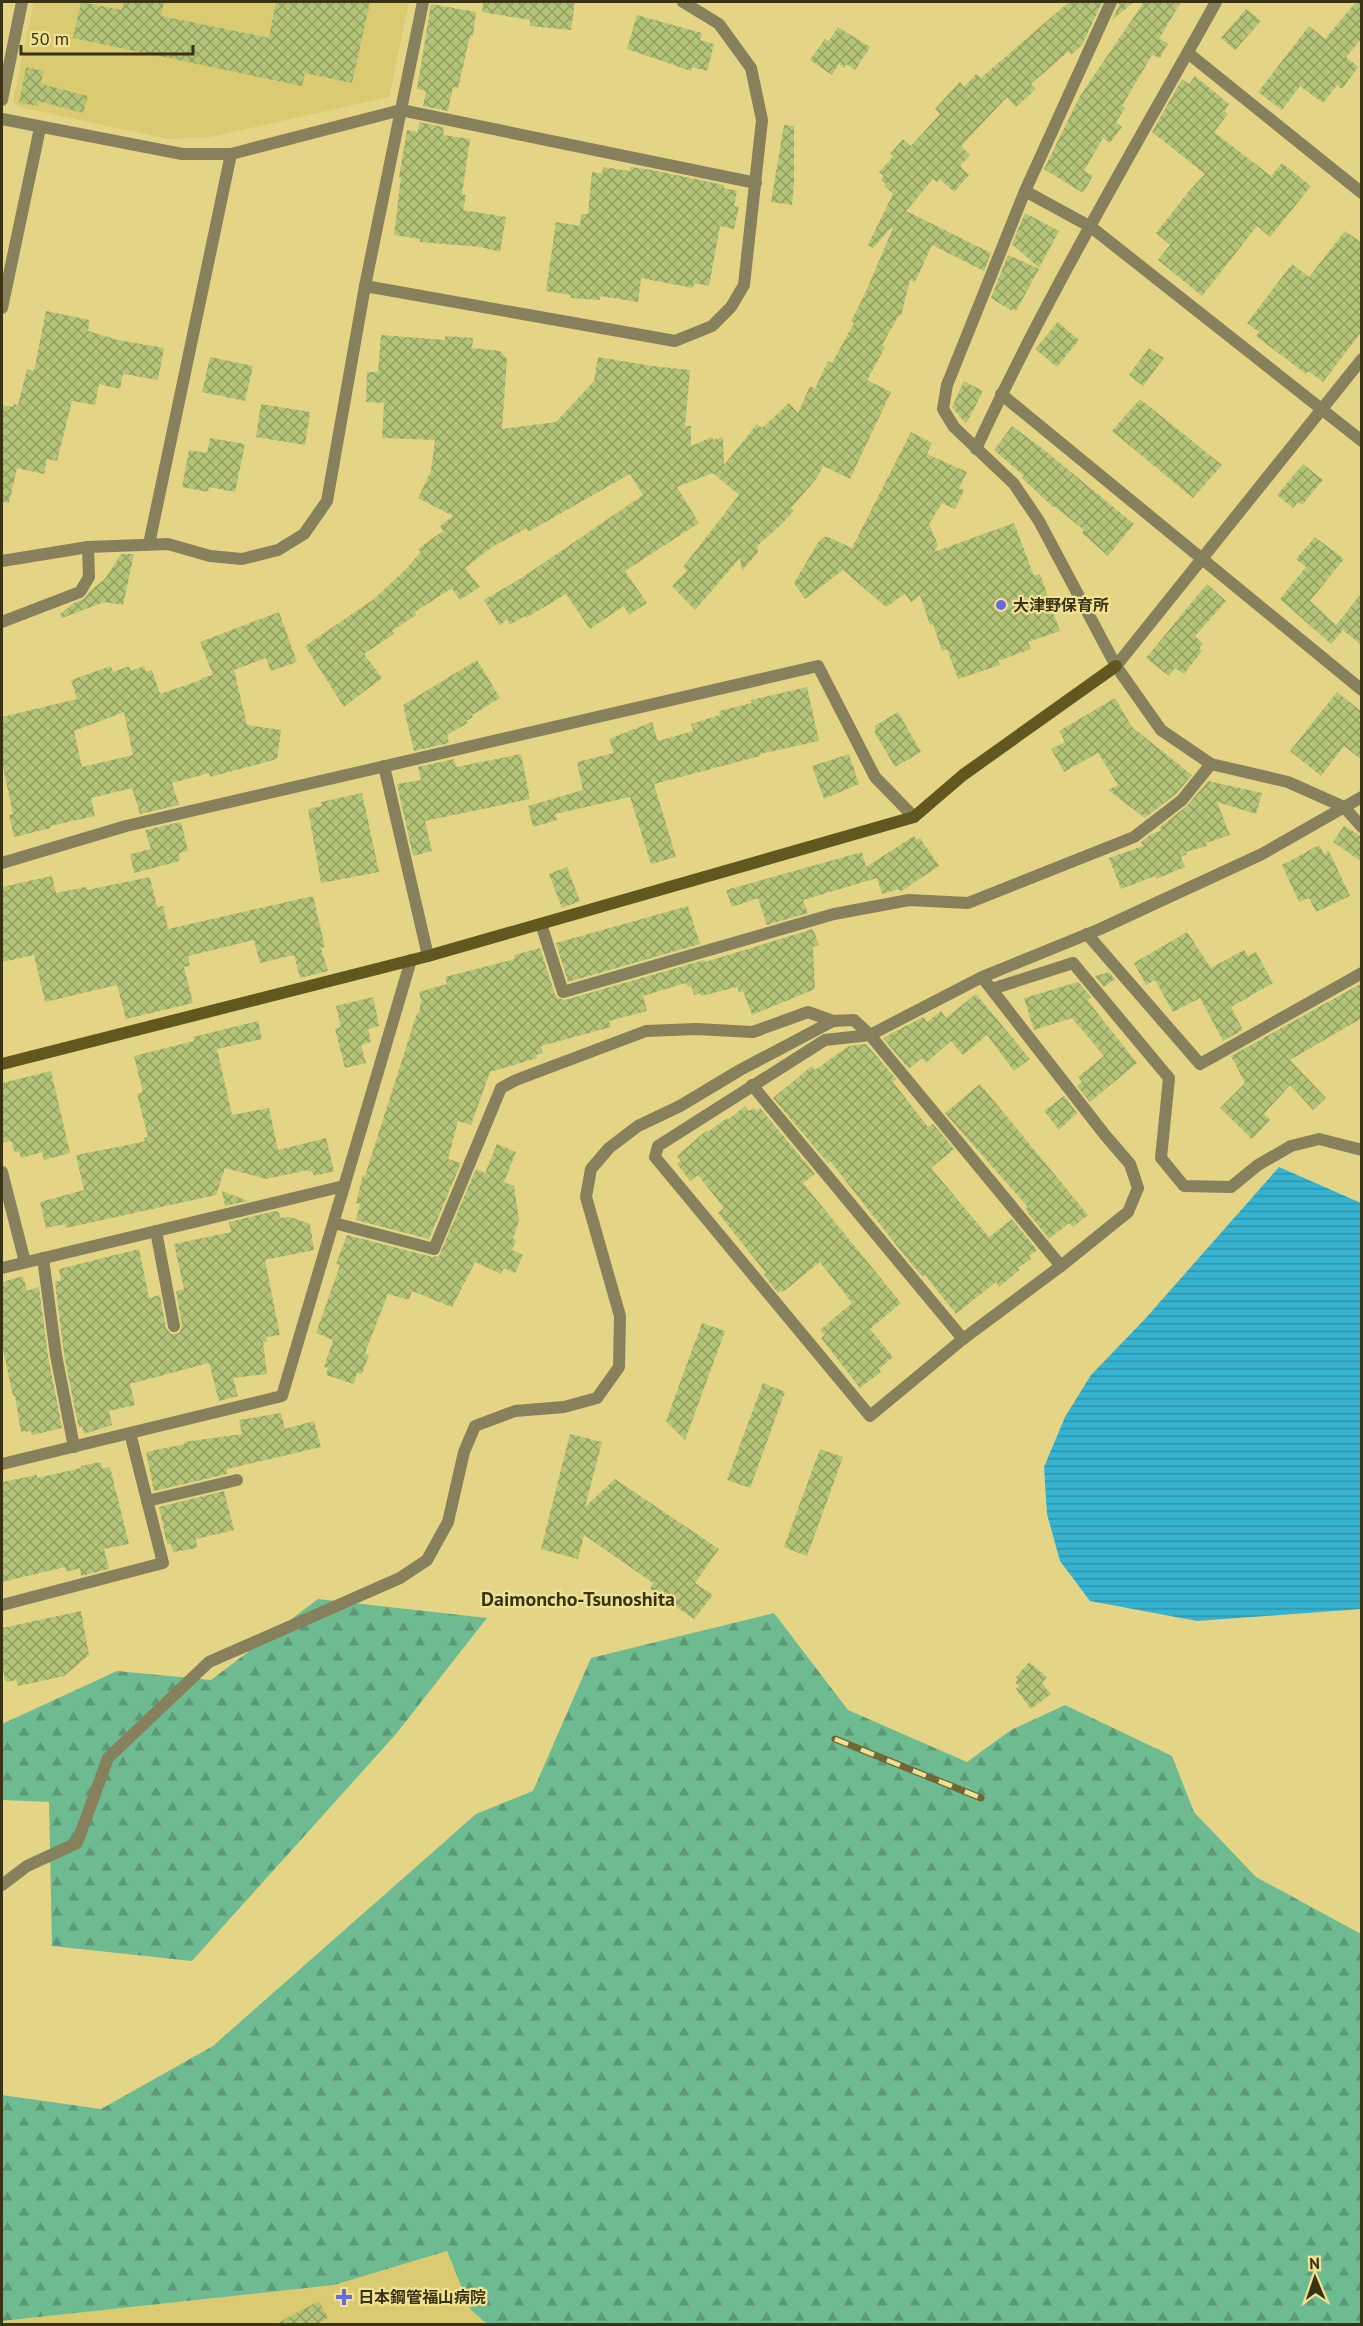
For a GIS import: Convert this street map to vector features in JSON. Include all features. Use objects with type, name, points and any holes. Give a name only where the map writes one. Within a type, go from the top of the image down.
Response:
[{"type":"street","points":[[2,100],[22,2]]},
{"type":"street","points":[[2,561],[88,547],[149,544],[168,544],[210,556],[242,559],[278,550],[304,534],[327,501],[365,286],[423,2]]},
{"type":"street","points":[[365,286],[675,341],[712,326],[731,307],[744,285],[762,120],[751,68],[719,24],[683,2]]},
{"type":"street","points":[[1111,2],[1025,191],[947,385],[943,409],[954,427],[1014,484],[1039,521],[1116,666],[1161,730],[1211,764],[1288,782],[1344,807],[1362,827]]},
{"type":"street","points":[[976,448],[1001,394],[1216,2]]},
{"type":"street","points":[[1188,53],[1362,193]]},
{"type":"street","points":[[2,119],[182,154],[231,154],[401,110],[756,183]]},
{"type":"street","points":[[2,308],[40,128]]},
{"type":"street","points":[[149,544],[231,154]]},
{"type":"street","points":[[1025,191],[1091,227],[1362,441]]},
{"type":"street","points":[[2,1064],[428,956],[914,817],[982,761],[1116,666],[1362,359]]},
{"type":"street","points":[[1001,394],[1362,690]]},
{"type":"street","points":[[2,622],[80,592],[89,577],[88,547]]},
{"type":"street","points":[[2,863],[126,826],[818,666],[875,777],[914,817]]},
{"type":"street","points":[[541,924],[563,992],[834,914],[909,900],[968,903],[1134,837],[1182,800],[1211,764]]},
{"type":"street","points":[[384,766],[428,956]]},
{"type":"street","points":[[982,977],[1130,1164],[1138,1188],[1128,1212],[1061,1266],[963,1339],[870,1416],[655,1157],[658,1146],[825,1040],[870,1035],[982,977],[1087,934],[1262,854],[1362,797]]},
{"type":"street","points":[[1087,934],[1200,1064],[1362,973]]},
{"type":"street","points":[[2,1464],[282,1396],[411,960]]},
{"type":"street","points":[[992,989],[1073,963],[1169,1078],[1161,1158],[1184,1186],[1231,1187],[1258,1165],[1291,1146],[1319,1139],[1362,1150]]},
{"type":"street","points":[[334,1223],[434,1249],[501,1088],[516,1080],[646,1031],[696,1029],[753,1032],[808,1012],[833,1021],[854,1020],[870,1035],[1061,1266]]},
{"type":"street","points":[[2,1885],[27,1866],[77,1843],[108,1758],[209,1662],[400,1578],[427,1560],[448,1522],[464,1452],[475,1426],[515,1411],[564,1407],[597,1398],[619,1367],[620,1316],[586,1197],[591,1169],[609,1148],[638,1126],[680,1106],[740,1070],[833,1021]]},
{"type":"street","points":[[752,1085],[963,1339]]},
{"type":"street","points":[[2,1172],[25,1262]]},
{"type":"street","points":[[2,1268],[344,1186]]},
{"type":"street","points":[[156,1231],[174,1326]]},
{"type":"street","points":[[43,1258],[56,1355],[74,1447]]},
{"type":"street","points":[[2,1605],[163,1563],[130,1433]]},
{"type":"street","points":[[147,1501],[237,1480]]},
{"type":"shaded area","points":[[34,2],[409,2],[389,97],[210,137],[168,139],[19,107],[13,101]]},
{"type":"shaded area","name":"日本鋼管福山病院","points":[[447,2251],[471,2310],[487,2324],[2,2324],[2,2321],[334,2285]]},
{"type":"green space","points":[[318,1599],[487,1618],[396,1734],[192,1961],[52,1946],[49,1802],[2,1800],[2,1724],[117,1671],[211,1680]]},
{"type":"green space","points":[[774,1613],[848,1710],[967,1762],[1011,1730],[1065,1705],[1172,1756],[1194,1812],[1256,1877],[1361,1934],[1361,2324],[487,2324],[471,2310],[447,2251],[334,2285],[2,2321],[2,2095],[101,2109],[213,2046],[476,1814],[533,1791],[591,1658]]},
{"type":"water","points":[[1279,1167],[1361,1203],[1361,1609],[1197,1621],[1090,1601],[1060,1561],[1047,1514],[1044,1467],[1065,1417],[1091,1375],[1145,1319]]},
{"type":"building","points":[[81,2],[122,10],[124,2],[164,2],[161,16],[269,38],[276,2],[370,2],[352,83],[305,73],[302,86],[73,38]]},
{"type":"building","points":[[483,2],[575,2],[571,30],[530,26],[530,20],[482,12]]},
{"type":"building","points":[[1069,2],[1102,2],[1082,45],[1071,55],[1069,51],[1031,84],[1036,89],[1016,107],[1007,97],[961,146],[970,155],[960,166],[969,175],[954,192],[940,179],[937,182],[933,179],[906,211],[991,253],[984,271],[932,245],[915,282],[910,280],[901,316],[899,315],[882,345],[885,347],[867,380],[891,392],[850,479],[823,466],[817,478],[791,508],[794,510],[757,546],[758,552],[742,571],[740,558],[695,610],[672,586],[687,571],[683,567],[739,495],[713,473],[677,487],[699,523],[625,571],[647,603],[629,615],[624,606],[590,629],[566,594],[526,618],[525,616],[510,625],[507,619],[500,626],[484,600],[523,577],[643,495],[630,474],[528,532],[527,528],[492,547],[465,568],[480,587],[460,600],[452,589],[449,590],[415,612],[416,615],[392,631],[394,634],[364,654],[382,678],[344,707],[305,646],[374,599],[421,552],[418,549],[443,531],[440,526],[453,516],[418,498],[431,471],[435,440],[382,438],[384,403],[366,402],[367,372],[378,372],[381,335],[445,340],[445,336],[473,338],[472,348],[500,351],[507,359],[502,429],[556,422],[594,381],[598,357],[690,370],[685,426],[691,426],[691,446],[712,437],[713,440],[723,437],[724,465],[757,424],[762,428],[789,403],[798,413],[810,386],[815,389],[828,361],[832,363],[854,323],[851,321],[893,228],[873,248],[868,245],[893,194],[884,186],[886,184],[881,180],[884,176],[879,172],[893,157],[890,154],[903,139],[911,146],[940,114],[935,109],[960,82],[964,87],[976,74],[981,78]]},
{"type":"building","points":[[1119,2],[1134,2],[1112,20],[1119,5]]},
{"type":"building","points":[[1144,2],[1181,2],[1159,39],[1168,43],[1160,58],[1152,55],[1122,106],[1125,108],[1116,122],[1122,127],[1110,143],[1103,138],[1084,171],[1093,176],[1083,193],[1044,169],[1080,96]]},
{"type":"building","points":[[1356,2],[1362,2],[1362,38],[1346,57],[1358,67],[1342,89],[1337,85],[1323,103],[1300,86],[1282,110],[1258,92],[1309,26],[1325,39]]},
{"type":"building","points":[[431,4],[476,12],[473,36],[470,36],[458,88],[453,87],[448,111],[423,106],[426,91],[417,89]]},
{"type":"building","points":[[1246,9],[1261,21],[1235,50],[1221,38]]},
{"type":"building","points":[[637,15],[702,33],[700,40],[714,44],[707,71],[692,67],[691,71],[627,49]]},
{"type":"building","points":[[838,27],[870,47],[855,70],[846,64],[844,68],[839,64],[832,75],[810,60],[825,39],[829,41]]},
{"type":"building","points":[[26,67],[43,71],[41,84],[88,96],[83,113],[38,101],[38,106],[19,103]]},
{"type":"building","points":[[1195,76],[1229,104],[1224,111],[1228,114],[1214,132],[1271,176],[1282,163],[1311,186],[1270,237],[1257,226],[1202,296],[1158,260],[1170,245],[1156,233],[1205,174],[1152,132],[1182,79],[1189,84]]},
{"type":"building","points":[[419,122],[444,127],[443,135],[470,139],[462,194],[466,195],[463,210],[506,217],[500,252],[481,247],[420,242],[420,239],[394,235],[401,177],[399,177],[407,130],[418,132]]},
{"type":"building","points":[[784,125],[794,126],[792,205],[771,202]]},
{"type":"building","points":[[603,167],[630,171],[630,167],[652,170],[724,185],[724,188],[737,191],[734,206],[739,207],[734,229],[720,226],[709,286],[694,283],[693,288],[641,278],[638,302],[600,296],[600,300],[570,298],[571,295],[546,291],[556,222],[580,226],[581,214],[588,214],[592,172],[602,174]]},
{"type":"building","points":[[1025,213],[1059,231],[1039,268],[1012,244]]},
{"type":"building","points":[[1345,231],[1362,243],[1362,331],[1323,382],[1308,371],[1306,374],[1256,336],[1259,332],[1247,323],[1292,264],[1309,277]]},
{"type":"building","points":[[1008,255],[1039,269],[1016,311],[1012,309],[1012,311],[991,298]]},
{"type":"building","points":[[46,311],[90,320],[88,331],[118,340],[164,348],[158,380],[123,374],[120,389],[99,384],[95,405],[72,401],[57,461],[47,459],[44,474],[17,468],[9,503],[2,502],[2,405],[13,407],[14,404],[18,405],[27,369],[34,371]]},
{"type":"building","points":[[1058,322],[1079,340],[1057,367],[1035,349]]},
{"type":"building","points":[[1149,348],[1164,358],[1143,386],[1129,375]]},
{"type":"building","points":[[210,357],[253,366],[245,401],[202,392]]},
{"type":"building","points":[[964,381],[983,391],[966,424],[952,407]]},
{"type":"building","points":[[1140,399],[1222,465],[1193,498],[1112,431]]},
{"type":"building","points":[[261,404],[310,412],[305,445],[256,437]]},
{"type":"building","points":[[1012,426],[1134,524],[1108,556],[1082,533],[1084,530],[1053,507],[1022,478],[1024,476],[994,450]]},
{"type":"building","points":[[911,432],[932,443],[927,454],[967,472],[959,488],[964,490],[955,509],[942,503],[929,524],[938,545],[934,552],[1014,523],[1034,576],[1040,574],[1060,631],[1028,642],[1031,649],[998,661],[1000,665],[958,679],[947,649],[942,651],[933,624],[930,625],[920,595],[911,602],[905,594],[886,607],[843,570],[805,599],[794,583],[819,541],[826,536],[852,548]]},
{"type":"building","points":[[210,438],[245,444],[235,492],[209,487],[208,492],[182,487],[189,450],[207,453]]},
{"type":"building","points":[[1303,464],[1323,480],[1302,505],[1298,502],[1293,508],[1277,495]]},
{"type":"building","points":[[1315,537],[1344,559],[1310,601],[1336,625],[1362,593],[1362,646],[1343,630],[1331,644],[1280,599],[1306,567],[1296,559]]},
{"type":"building","points":[[121,554],[134,554],[123,605],[104,602],[62,618],[60,614],[74,603],[84,599],[105,579]]},
{"type":"building","points":[[1207,584],[1226,601],[1195,636],[1203,643],[1199,649],[1202,651],[1184,674],[1175,668],[1169,676],[1146,658]]},
{"type":"building","points":[[279,612],[297,662],[271,671],[266,658],[234,670],[247,725],[281,730],[277,759],[210,777],[209,773],[172,783],[179,805],[140,814],[132,788],[91,798],[95,816],[14,837],[9,815],[13,814],[2,762],[2,717],[77,699],[71,680],[111,666],[113,672],[129,666],[131,671],[144,666],[146,672],[152,670],[160,694],[201,680],[201,678],[213,675],[200,642]],"holes":[[[124,712],[133,755],[82,767],[74,731]]]},
{"type":"building","points":[[477,660],[500,698],[472,715],[473,717],[466,721],[468,723],[447,735],[449,743],[414,751],[403,705]]},
{"type":"building","points":[[807,687],[819,741],[760,754],[760,756],[654,784],[676,857],[651,864],[630,797],[555,814],[557,820],[533,827],[528,806],[583,790],[577,762],[614,753],[609,739],[652,722],[658,741],[693,731],[691,724],[720,715],[719,711],[752,703],[751,700]]},
{"type":"building","points":[[1337,692],[1362,712],[1362,760],[1344,746],[1321,776],[1290,751]]},
{"type":"building","points":[[1115,698],[1132,727],[1192,775],[1176,794],[1145,818],[1108,790],[1118,785],[1098,753],[1064,772],[1051,749],[1065,742],[1059,731]]},
{"type":"building","points":[[898,712],[921,752],[895,767],[875,733],[875,726]]},
{"type":"building","points":[[521,754],[530,799],[425,821],[432,851],[413,856],[397,784],[421,780],[418,767],[454,759],[456,767]]},
{"type":"building","points":[[849,754],[859,784],[824,799],[812,766]]},
{"type":"building","points":[[1208,781],[1262,793],[1256,814],[1217,802],[1230,835],[1206,843],[1207,846],[1186,852],[1187,854],[1181,857],[1185,867],[1156,879],[1155,876],[1121,889],[1109,858],[1143,846],[1141,842],[1162,830],[1159,828],[1187,806]]},
{"type":"building","points":[[362,793],[379,872],[321,883],[308,809],[322,806],[321,802]]},
{"type":"building","points":[[181,822],[188,851],[179,853],[180,861],[134,873],[130,854],[151,849],[145,830]]},
{"type":"building","points":[[1344,826],[1362,837],[1362,862],[1333,842]]},
{"type":"building","points":[[914,836],[917,840],[920,838],[939,866],[900,892],[899,889],[882,894],[877,878],[803,900],[808,913],[767,925],[758,898],[732,907],[726,890],[862,852],[866,867]]},
{"type":"building","points":[[1319,845],[1325,855],[1328,849],[1350,896],[1316,912],[1309,898],[1299,902],[1282,865]]},
{"type":"building","points":[[567,867],[580,901],[562,908],[549,874]]},
{"type":"building","points":[[52,876],[56,893],[86,887],[87,890],[150,877],[157,907],[163,906],[168,929],[313,896],[325,947],[321,948],[328,971],[300,978],[294,955],[260,963],[254,940],[188,956],[190,966],[184,967],[193,1003],[126,1019],[117,985],[45,1002],[34,955],[2,962],[2,887]]},
{"type":"building","points":[[688,906],[700,944],[568,982],[556,943]]},
{"type":"building","points":[[813,929],[819,945],[813,947],[815,989],[752,1015],[743,991],[739,992],[737,987],[701,996],[700,993],[694,995],[691,986],[688,987],[686,983],[643,996],[647,1011],[609,1021],[611,1027],[541,1046],[543,1053],[536,1055],[537,1058],[490,1072],[471,1125],[458,1121],[448,1159],[461,1163],[429,1239],[356,1220],[360,1204],[356,1203],[363,1175],[365,1176],[417,1013],[419,1013],[421,1000],[419,992],[447,984],[445,977],[515,959],[514,955],[540,948],[555,995],[565,1000],[704,960],[705,962]]},
{"type":"building","points":[[1187,932],[1211,968],[1244,950],[1248,956],[1256,952],[1273,983],[1231,1007],[1243,1030],[1223,1041],[1200,998],[1173,1012],[1155,980],[1146,985],[1134,963]]},
{"type":"building","points":[[1109,972],[1115,979],[1104,987],[1095,976]]},
{"type":"building","points":[[1078,982],[1091,997],[1087,1000],[1137,1063],[1090,1102],[1077,1086],[1082,1082],[1078,1077],[1104,1056],[1072,1018],[1034,1030],[1024,998]]},
{"type":"building","points":[[1362,983],[1362,1018],[1290,1060],[1326,1098],[1313,1110],[1290,1085],[1264,1114],[1270,1120],[1252,1139],[1220,1108],[1245,1083],[1231,1056]]},
{"type":"building","points":[[976,994],[1030,1059],[1014,1071],[987,1035],[963,1055],[951,1041],[926,1063],[922,1058],[909,1069],[883,1038],[923,1017],[927,1022],[941,1011],[946,1018]]},
{"type":"building","points":[[373,997],[379,1026],[368,1029],[371,1042],[361,1045],[366,1063],[345,1068],[335,1029],[341,1027],[336,1006]]},
{"type":"building","points":[[258,1021],[262,1039],[217,1049],[232,1115],[269,1108],[278,1150],[326,1138],[334,1171],[314,1176],[312,1171],[308,1170],[266,1179],[225,1168],[216,1195],[66,1228],[65,1224],[46,1228],[40,1202],[84,1190],[76,1155],[145,1141],[144,1138],[148,1137],[137,1094],[143,1092],[134,1056],[194,1041],[193,1037]]},
{"type":"building","points":[[866,1044],[896,1079],[893,1082],[928,1127],[933,1124],[954,1149],[931,1168],[989,1237],[1012,1219],[1037,1250],[1029,1256],[1031,1259],[1018,1268],[1020,1270],[999,1287],[996,1282],[956,1314],[925,1275],[923,1277],[909,1261],[830,1161],[828,1163],[773,1098],[812,1066],[815,1070],[849,1046]]},
{"type":"building","points":[[51,1071],[70,1153],[44,1160],[42,1152],[21,1158],[19,1151],[15,1153],[11,1141],[2,1143],[2,1083]]},
{"type":"building","points":[[980,1084],[1088,1215],[1073,1227],[1069,1223],[1049,1239],[1025,1209],[1028,1207],[945,1113]]},
{"type":"building","points":[[1064,1096],[1077,1113],[1059,1130],[1044,1111]]},
{"type":"building","points":[[745,1106],[749,1111],[754,1108],[757,1111],[760,1108],[815,1174],[803,1183],[901,1303],[870,1329],[893,1357],[879,1369],[881,1372],[860,1388],[821,1338],[825,1335],[820,1330],[852,1303],[820,1262],[783,1292],[781,1290],[778,1293],[764,1275],[766,1273],[718,1213],[724,1208],[698,1175],[690,1181],[677,1164],[681,1161],[677,1156],[707,1130],[708,1132],[727,1118],[728,1120]]},
{"type":"building","points":[[497,1144],[516,1152],[504,1182],[514,1186],[519,1220],[512,1250],[523,1255],[515,1273],[504,1268],[501,1274],[475,1262],[452,1307],[412,1291],[409,1300],[388,1294],[365,1353],[369,1355],[362,1374],[357,1373],[354,1384],[326,1375],[328,1368],[324,1367],[333,1340],[316,1333],[340,1265],[336,1264],[347,1235],[432,1257],[439,1256],[476,1169],[485,1173]]},
{"type":"building","points":[[222,1191],[248,1201],[225,1206]]},
{"type":"building","points":[[279,1212],[280,1218],[290,1217],[310,1224],[314,1250],[265,1260],[280,1335],[266,1337],[267,1341],[263,1342],[267,1374],[233,1378],[238,1396],[219,1401],[209,1363],[130,1384],[135,1405],[109,1411],[112,1425],[84,1434],[82,1426],[79,1427],[78,1424],[64,1354],[55,1282],[61,1280],[59,1269],[139,1249],[149,1298],[160,1295],[166,1328],[171,1334],[176,1334],[180,1332],[182,1325],[176,1291],[184,1289],[174,1244],[231,1232],[229,1222]]},
{"type":"building","points":[[23,1276],[27,1291],[39,1287],[48,1356],[62,1428],[32,1435],[31,1431],[21,1432],[2,1344],[2,1282]]},
{"type":"building","points":[[702,1323],[725,1331],[685,1440],[666,1421]]},
{"type":"building","points":[[763,1383],[785,1392],[750,1488],[727,1480]]},
{"type":"building","points":[[281,1413],[285,1429],[314,1421],[321,1447],[227,1469],[227,1474],[154,1491],[146,1452],[185,1444],[184,1442],[242,1434],[239,1420]]},
{"type":"building","points":[[570,1434],[602,1442],[585,1507],[615,1479],[719,1549],[695,1583],[713,1595],[694,1619],[650,1589],[653,1583],[584,1535],[578,1559],[541,1549]]},
{"type":"building","points":[[820,1449],[843,1457],[807,1556],[784,1547]]},
{"type":"building","points":[[101,1462],[102,1469],[110,1467],[129,1544],[104,1549],[109,1569],[81,1576],[80,1568],[66,1572],[65,1567],[2,1582],[2,1482],[37,1475],[37,1478]]},
{"type":"building","points":[[224,1491],[234,1530],[196,1539],[197,1548],[173,1552],[171,1544],[167,1544],[159,1507]]},
{"type":"building","points":[[81,1611],[89,1655],[64,1676],[18,1686],[16,1680],[6,1682],[2,1665],[2,1628]]},
{"type":"building","points":[[1029,1662],[1047,1677],[1042,1683],[1051,1694],[1031,1709],[1016,1689],[1019,1686],[1015,1682],[1018,1679],[1016,1677]]},
{"type":"building","points":[[319,2301],[328,2318],[316,2325],[274,2325]]},
{"type":"railway","points":[[835,1739],[981,1798]]},
{"type":"place","name":"大津野保育所","points":[[1001,605]]},
{"type":"place","name":"日本鋼管福山病院","points":[[344,2297]]},
{"type":"district","name":"Daimoncho-Tsunoshita","points":[[578,1599]]}]
